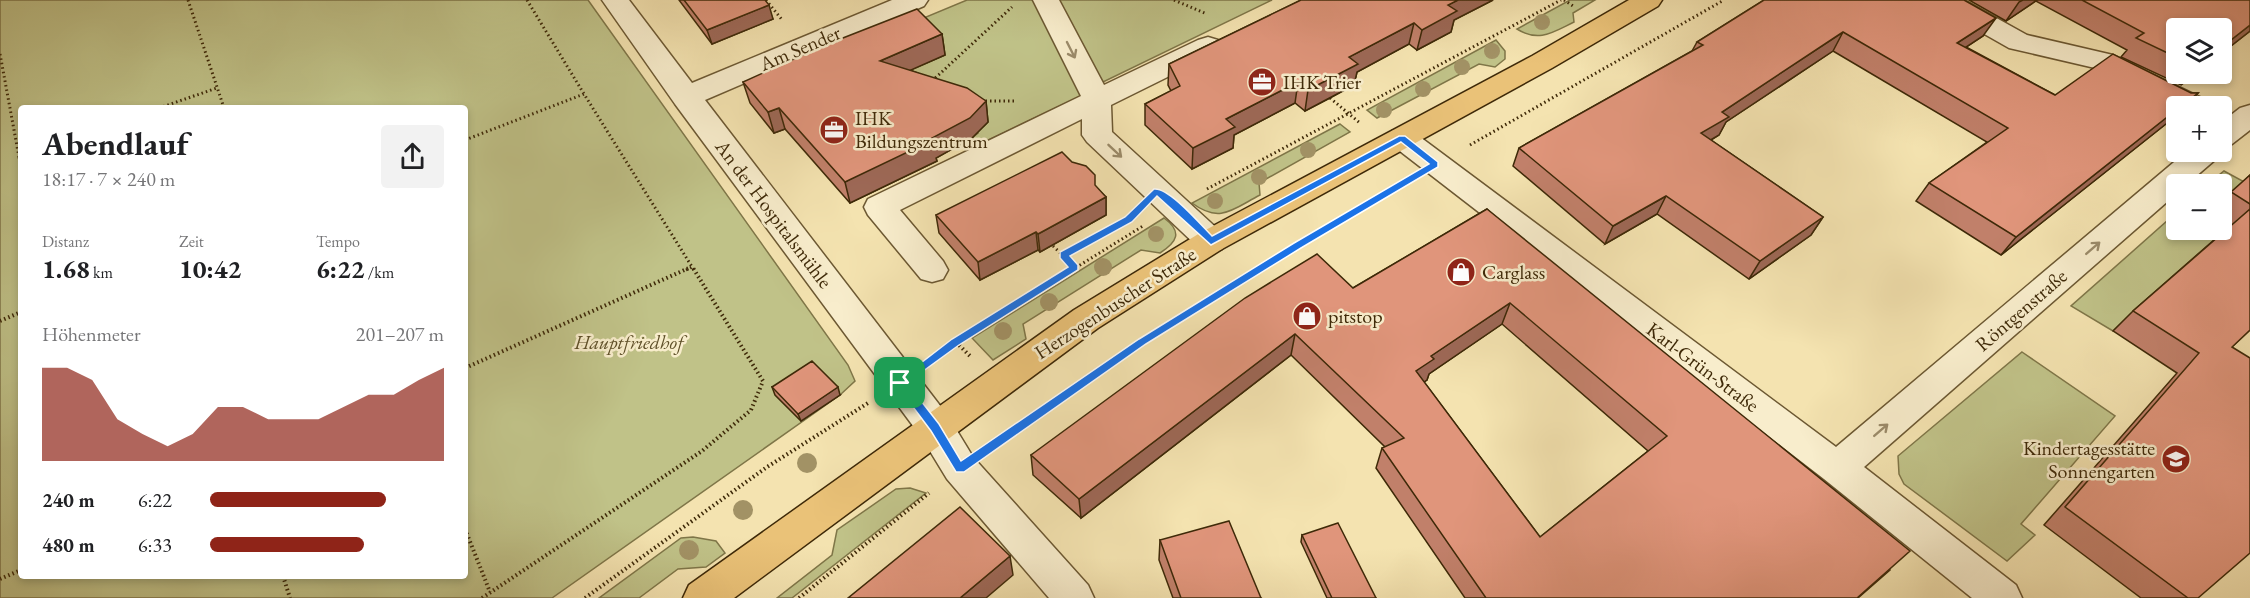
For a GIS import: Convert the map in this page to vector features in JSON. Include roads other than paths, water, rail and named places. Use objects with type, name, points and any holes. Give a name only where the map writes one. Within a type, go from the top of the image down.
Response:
[{"type":"main road","name":"Herzogenbuscher Straße","points":[[703,598],[1086,319],[1211,241],[1542,62],[1649,0]]},
{"type":"street","name":"An der Hospitalsmühle","points":[[615,0],[685,97],[935,427],[960,468],[1074,598]]},
{"type":"street","name":"Am Sender","points":[[685,97],[915,0]]},
{"type":"street","points":[[1046,0],[1097,100],[1097,135],[1211,241]]},
{"type":"street","points":[[1944,0],[2019,42],[2103,62],[2173,96]]},
{"type":"street","points":[[932,270],[879,207],[1232,35]]},
{"type":"street","name":"Karl-Grün-Straße","points":[[1402,138],[1837,468],[1987,594]]},
{"type":"street","name":"Röntgenstraße","points":[[1837,468],[2193,162]]},
{"type":"place","name":"IHK Trier","points":[[1262,82]]},
{"type":"place","name":"IHK Bildungszentrum","points":[[834,130]]},
{"type":"place","name":"Carglass","points":[[1461,272]]},
{"type":"place","name":"pitstop","points":[[1307,316]]},
{"type":"place","name":"Kindertagesstätte Sonnengarten","points":[[2176,459]]},
{"type":"park label","name":"Hauptfriedhof","points":[[629,342]]}]
